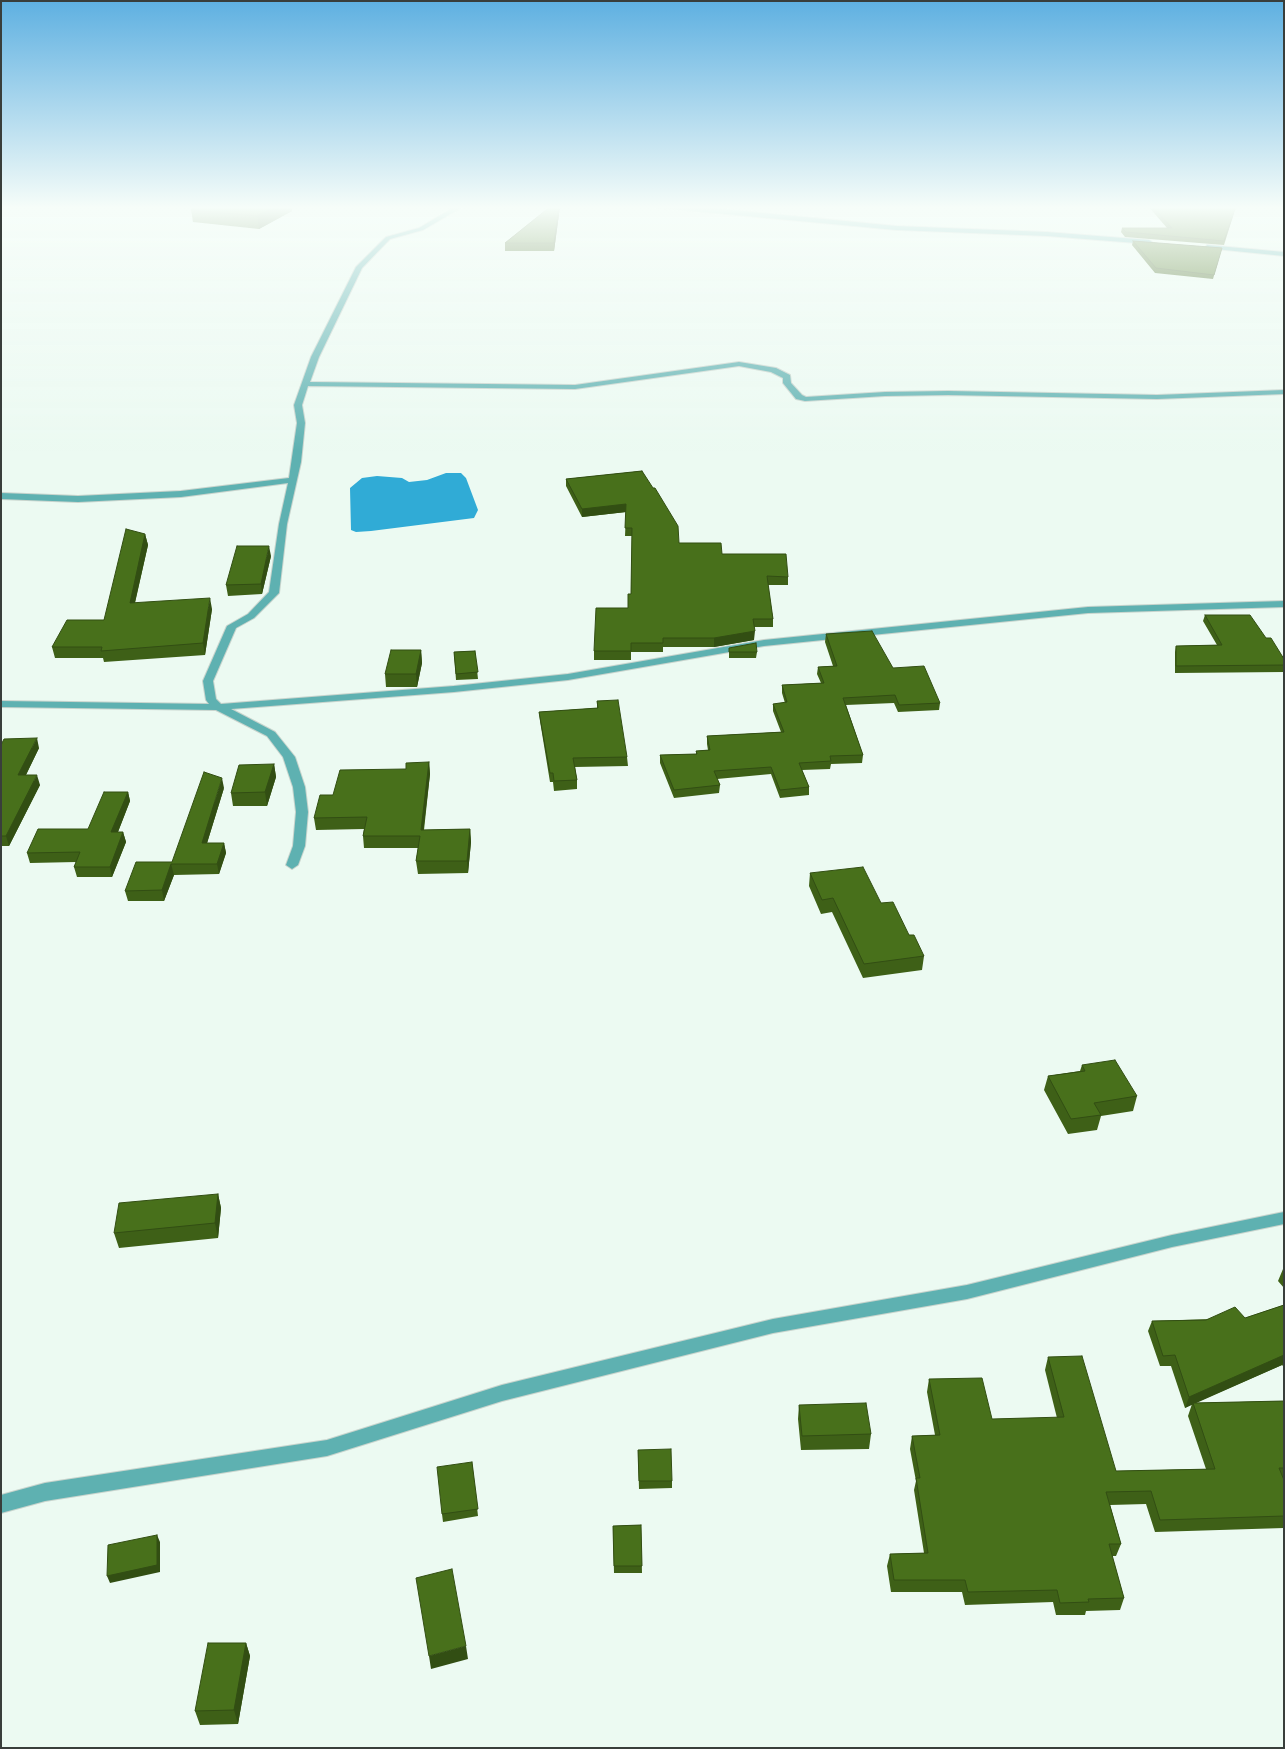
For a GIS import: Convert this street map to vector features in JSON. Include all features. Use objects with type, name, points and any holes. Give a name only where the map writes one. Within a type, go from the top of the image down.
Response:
[{"type":"street","points":[[292,865],[299,846],[302,812],[299,787],[289,757],[271,734],[218,708],[211,700],[208,681],[232,626],[251,616],[274,593],[283,524],[297,462],[301,423],[298,405],[315,357],[349,288]]},
{"type":"street","points":[[306,384],[575,387],[739,364],[773,370],[787,377],[787,383],[800,396],[812,400],[884,394],[939,393],[1157,397],[1284,392]]},
{"type":"street","points":[[1,496],[78,499],[181,494],[292,480]]},
{"type":"street","points":[[1,704],[218,708],[454,689],[568,677],[764,643],[1088,610],[1284,604]]},
{"type":"street","points":[[1,1504],[45,1492],[327,1448],[502,1393],[772,1326],[967,1292],[1172,1241],[1284,1218]]},
{"type":"water","points":[[446,473],[461,473],[466,478],[478,510],[474,518],[371,531],[356,532],[351,530],[350,488],[362,478],[377,476],[402,478],[409,482],[427,480]]},
{"type":"building","points":[[642,471],[653,488],[655,488],[678,526],[679,543],[721,543],[722,554],[786,554],[788,577],[767,576],[773,619],[753,619],[755,631],[714,638],[663,638],[663,643],[631,643],[631,651],[594,651],[596,608],[628,608],[628,594],[631,594],[632,528],[625,528],[626,504],[582,509],[566,479]]},
{"type":"building","points":[[126,529],[145,534],[130,603],[210,598],[203,643],[101,651],[102,647],[52,647],[67,620],[104,620]]},
{"type":"building","points":[[237,546],[269,546],[261,584],[226,585]]},
{"type":"building","points":[[1205,615],[1250,615],[1266,638],[1271,638],[1284,659],[1284,665],[1176,666],[1176,646],[1222,645]]},
{"type":"building","points":[[872,631],[893,668],[924,666],[940,703],[899,705],[895,695],[843,698],[863,755],[830,756],[831,761],[799,763],[809,787],[780,790],[771,767],[714,771],[720,785],[674,790],[660,755],[697,754],[696,751],[710,750],[707,736],[784,732],[773,704],[787,702],[782,685],[824,683],[818,667],[837,666],[826,634]]},
{"type":"building","points":[[756,643],[757,652],[729,652],[729,648]]},
{"type":"building","points":[[391,650],[421,650],[416,674],[385,674]]},
{"type":"building","points":[[475,651],[478,672],[456,674],[454,652]]},
{"type":"building","points":[[618,700],[627,757],[573,758],[577,780],[554,781],[553,773],[550,773],[539,712],[598,708],[597,701]]},
{"type":"building","points":[[37,738],[18,775],[37,775],[6,836],[1,836],[1,745],[4,739]]},
{"type":"building","points":[[429,762],[421,830],[470,829],[467,861],[416,861],[420,836],[363,836],[367,817],[314,818],[320,795],[333,795],[340,770],[406,769],[406,763]]},
{"type":"building","points":[[274,764],[265,792],[231,793],[239,765]]},
{"type":"building","points":[[204,772],[222,778],[202,843],[224,843],[217,864],[171,864],[162,890],[125,891],[136,862],[172,862]]},
{"type":"building","points":[[104,792],[128,792],[111,832],[123,832],[110,867],[74,867],[80,852],[27,853],[38,829],[88,829]]},
{"type":"building","points":[[863,867],[881,903],[893,902],[909,935],[914,935],[924,956],[864,964],[833,898],[822,900],[810,873]]},
{"type":"building","points":[[1115,1060],[1137,1096],[1094,1103],[1101,1115],[1071,1119],[1048,1076],[1085,1071],[1082,1065]]},
{"type":"building","points":[[218,1194],[215,1223],[114,1233],[119,1203]]},
{"type":"building","points":[[1284,1305],[1284,1355],[1189,1397],[1175,1355],[1163,1356],[1152,1321],[1206,1320],[1235,1307],[1245,1318]]},
{"type":"building","points":[[1082,1356],[1116,1471],[1215,1469],[1193,1403],[1284,1401],[1284,1468],[1279,1468],[1284,1480],[1284,1516],[1160,1520],[1151,1491],[1106,1492],[1121,1544],[1109,1544],[1124,1598],[1088,1599],[1089,1602],[1060,1603],[1057,1590],[968,1592],[965,1580],[894,1580],[890,1554],[928,1553],[916,1478],[920,1478],[912,1436],[940,1435],[929,1379],[982,1378],[992,1419],[1064,1417],[1048,1357]]},
{"type":"building","points":[[866,1403],[871,1434],[802,1436],[799,1405]]},
{"type":"building","points":[[671,1449],[672,1481],[639,1481],[638,1450]]},
{"type":"building","points":[[472,1462],[478,1509],[442,1514],[437,1467]]},
{"type":"building","points":[[641,1525],[642,1566],[614,1566],[613,1526]]},
{"type":"building","points":[[157,1535],[157,1565],[107,1576],[108,1545]]},
{"type":"building","points":[[452,1569],[466,1646],[429,1656],[416,1578]]},
{"type":"building","points":[[208,1643],[246,1643],[234,1710],[195,1711]]}]
